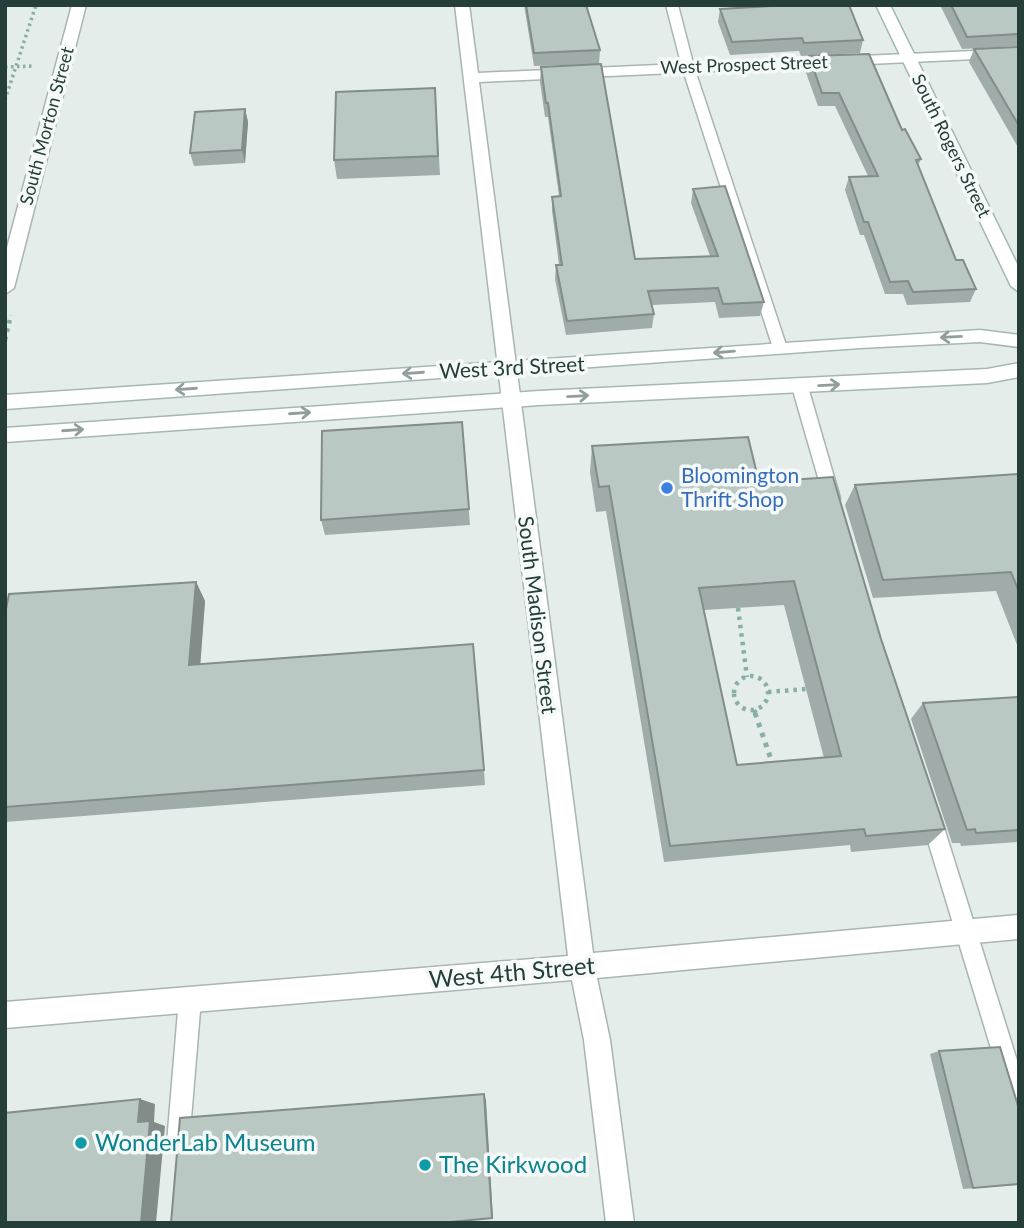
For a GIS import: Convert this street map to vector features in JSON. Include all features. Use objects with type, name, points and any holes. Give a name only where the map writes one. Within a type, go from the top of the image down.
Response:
[{"type":"street","name":"South Morton Street","points":[[5,288],[79,5]]},
{"type":"street","name":"South Madison Street","points":[[462,5],[505,368],[582,967],[597,1040],[620,1223]]},
{"type":"street","name":"South Rogers Street","points":[[883,5],[1019,286]]},
{"type":"street","name":"West Prospect Street","points":[[470,78],[1019,53]]},
{"type":"street","name":"West 3rd Street","points":[[5,402],[971,336],[996,336],[1019,341]]},
{"type":"street","name":"West 3rd Street","points":[[5,435],[509,400],[987,376],[1019,370]]},
{"type":"street","name":"West 4th Street","points":[[5,1015],[1019,927]]},
{"type":"lane","points":[[672,5],[688,67],[780,348]]},
{"type":"lane","points":[[800,387],[838,519]]},
{"type":"lane","points":[[926,804],[1019,1104]]},
{"type":"lane","points":[[177,1159],[191,999]]},
{"type":"path","points":[[5,100],[36,5]]},
{"type":"path","points":[[5,341],[11,315]]},
{"type":"path","points":[[738,608],[747,677]]},
{"type":"path","points":[[747,677],[757,679],[768,692],[768,700],[754,710],[744,708],[733,694],[739,680],[747,677]]},
{"type":"path","points":[[768,692],[806,689]]},
{"type":"path","points":[[722,695],[733,694]]},
{"type":"path","points":[[754,710],[774,768]]},
{"type":"building","points":[[526,5],[586,5],[600,50],[534,53]]},
{"type":"building","points":[[849,5],[863,40],[804,43],[802,38],[732,42],[720,9]]},
{"type":"building","points":[[951,5],[1019,5],[1019,34],[967,37]]},
{"type":"building","points":[[1019,47],[1019,126],[974,49]]},
{"type":"building","points":[[869,54],[902,130],[905,129],[921,159],[916,160],[956,260],[963,260],[976,289],[913,292],[908,281],[890,282],[868,222],[864,222],[849,177],[878,176],[839,93],[822,93],[809,56]]},
{"type":"building","points":[[601,64],[635,259],[718,256],[693,189],[725,186],[764,302],[723,304],[718,288],[648,291],[654,314],[567,321],[556,265],[562,265],[552,197],[561,196],[541,67]]},
{"type":"building","points":[[435,88],[438,156],[334,160],[336,92]]},
{"type":"building","points":[[245,109],[242,150],[190,153],[195,112]]},
{"type":"building","points":[[462,422],[469,509],[321,520],[322,431]]},
{"type":"building","points":[[748,437],[759,482],[833,477],[881,639],[945,829],[866,836],[864,829],[670,846],[609,486],[599,487],[592,446]],"holes":[[[794,581],[841,756],[737,765],[699,588]]]},
{"type":"building","points":[[1019,474],[1019,592],[1011,572],[883,580],[855,485]]},
{"type":"building","points":[[196,582],[189,665],[473,644],[484,770],[5,807],[5,614],[9,594]]},
{"type":"building","points":[[1019,697],[1019,830],[976,833],[975,829],[967,830],[923,703]]},
{"type":"building","points":[[1000,1047],[1019,1109],[1019,1184],[973,1188],[939,1051]]},
{"type":"building","points":[[484,1094],[492,1218],[440,1223],[171,1223],[180,1118]]},
{"type":"building","name":"WonderLab Museum","points":[[140,1099],[138,1122],[150,1121],[141,1223],[5,1223],[5,1113]]},
{"type":"place","name":"Bloomington Thrift Shop","points":[[667,488]]},
{"type":"place","name":"WonderLab Museum","points":[[81,1143]]},
{"type":"place","name":"The Kirkwood","points":[[425,1165]]}]
